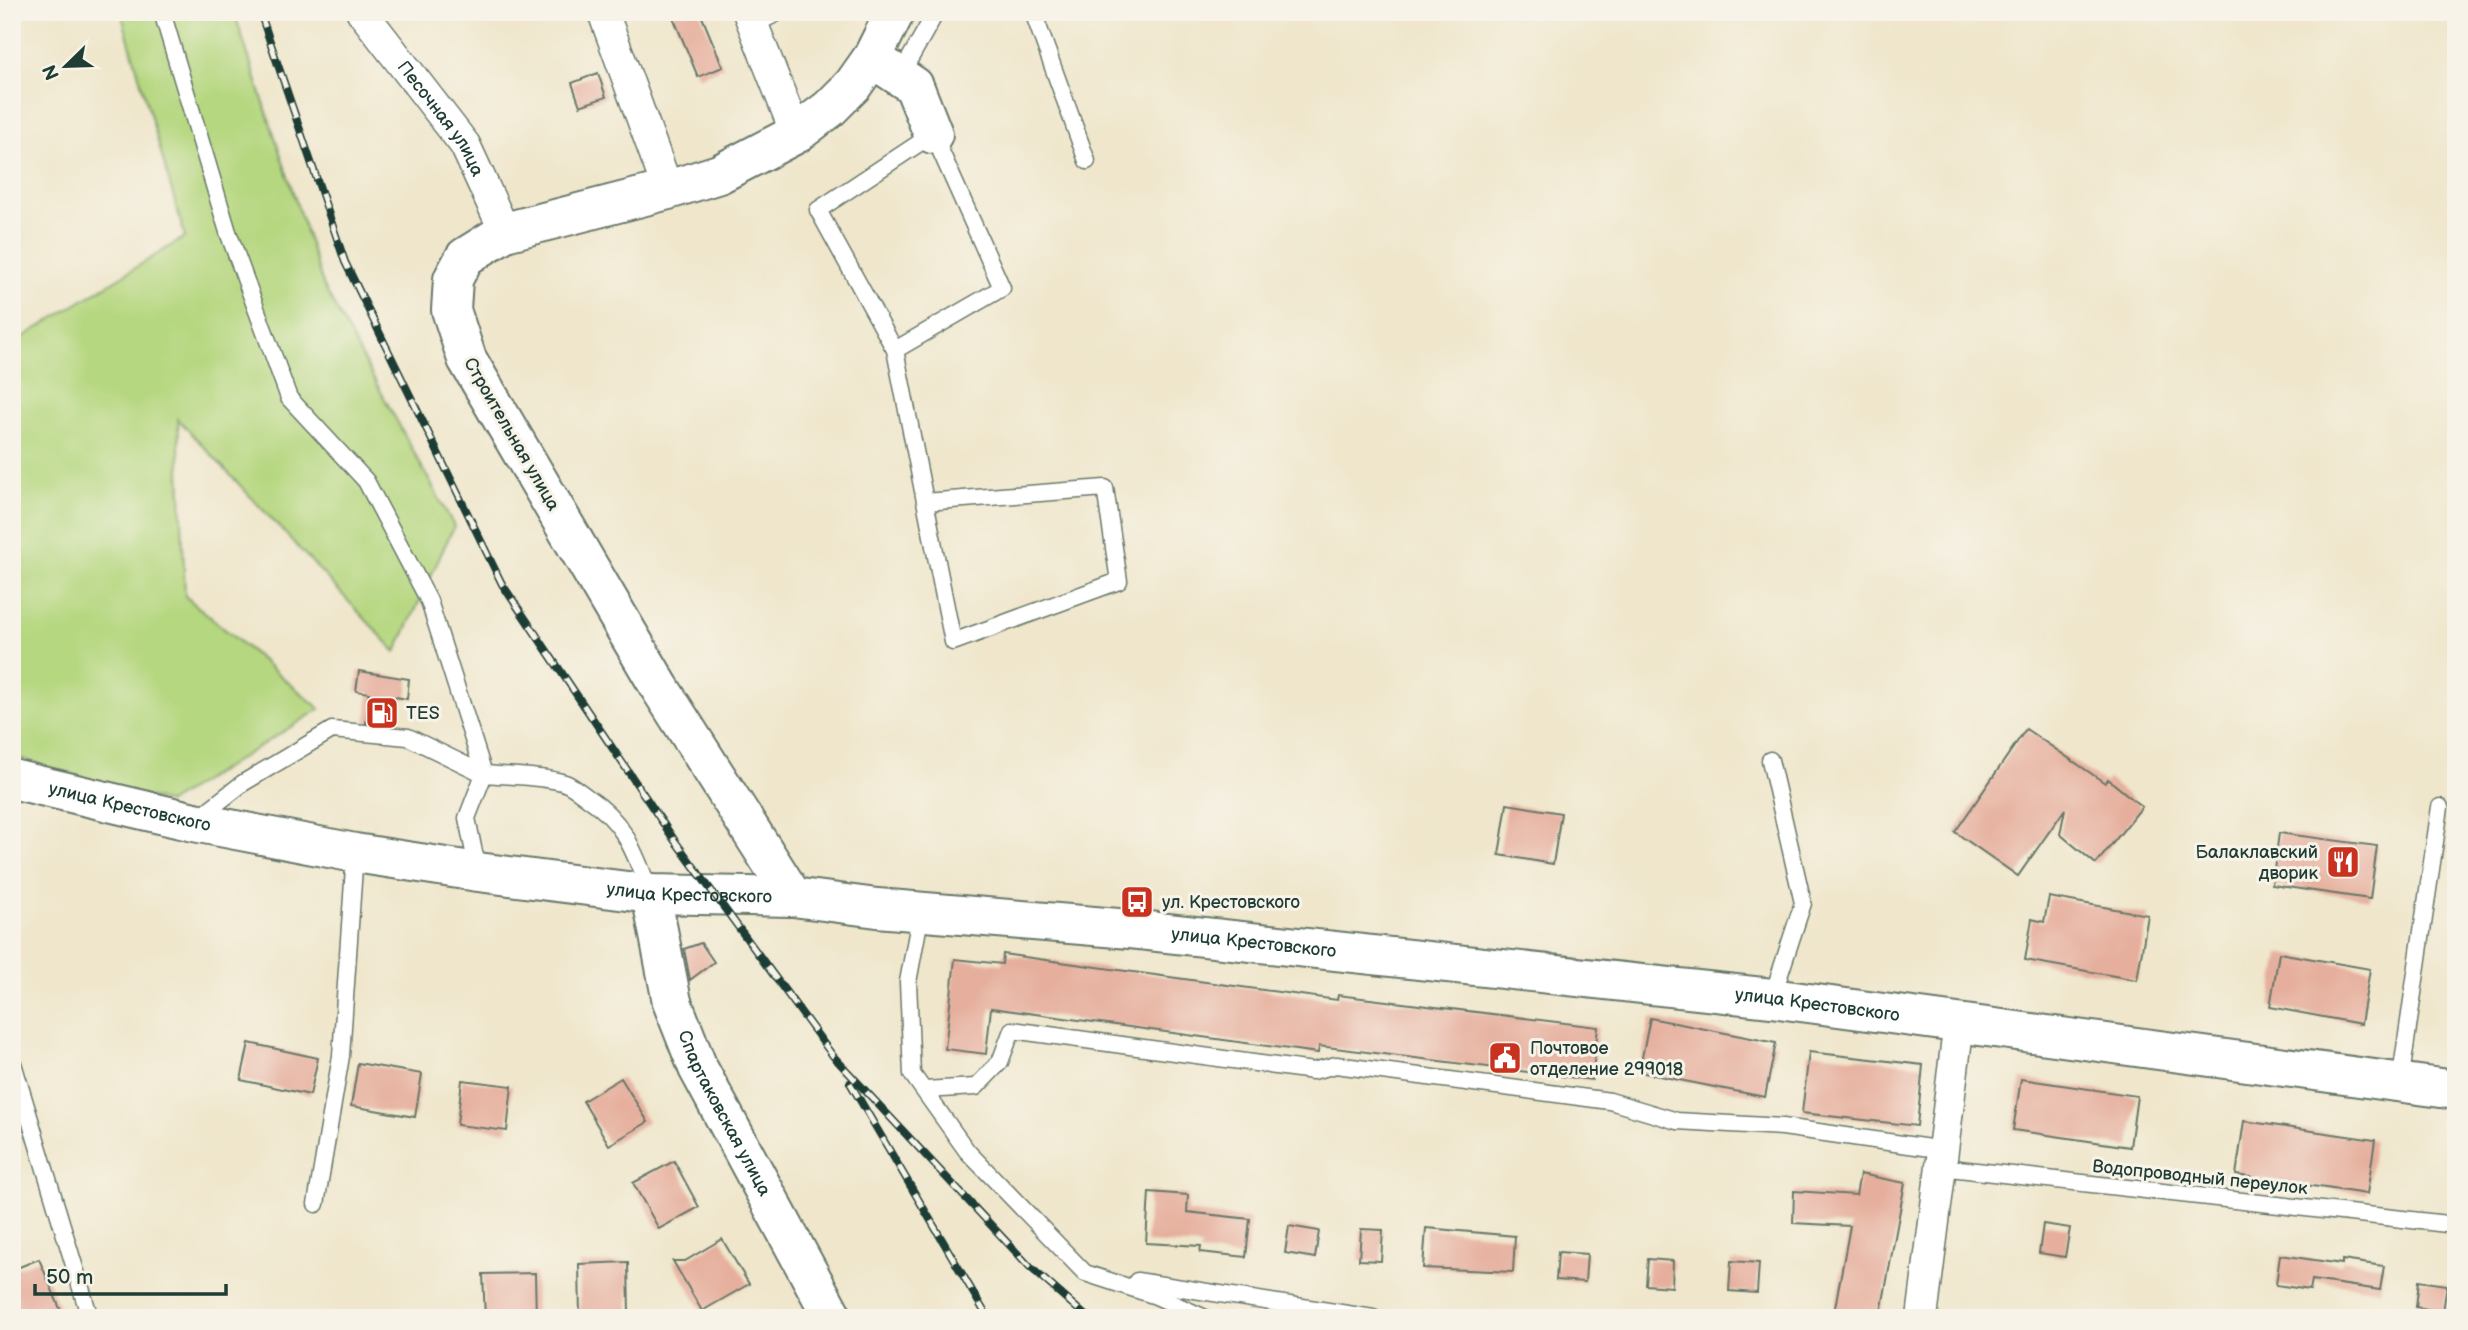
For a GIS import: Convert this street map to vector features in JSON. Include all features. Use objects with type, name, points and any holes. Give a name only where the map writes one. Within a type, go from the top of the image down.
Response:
[{"type":"main road","name":"Строительная улица","points":[[793,897],[660,688],[467,359],[451,310],[453,279],[465,257],[505,232],[668,190],[719,174],[796,134],[829,109],[853,85],[886,67],[895,12]]},
{"type":"main road","points":[[886,67],[914,86],[933,134]]},
{"type":"main road","name":"улица Крестовского","points":[[12,779],[194,822],[355,853],[478,872],[651,894],[793,897],[877,908],[1144,930],[1772,998],[1959,1021],[2456,1090]]},
{"type":"main road","name":"Спартаковская улица","points":[[651,894],[672,1002],[698,1068],[833,1318]]},
{"type":"street","name":"Песочная улица","points":[[362,12],[465,145],[505,232]]},
{"type":"street","points":[[603,12],[668,190]]},
{"type":"street","points":[[760,16],[796,134]]},
{"type":"street","points":[[1922,1318],[1959,1021]]},
{"type":"lane","points":[[162,12],[228,232],[289,398],[366,481],[429,601],[484,774],[467,818],[478,872]]},
{"type":"lane","points":[[886,67],[936,12]]},
{"type":"lane","points":[[1033,12],[1087,161]]},
{"type":"lane","points":[[895,351],[1002,288],[933,134],[818,210],[895,351],[925,502],[953,642],[1119,581],[1105,488],[925,502]]},
{"type":"lane","points":[[194,822],[243,783],[332,730],[408,737],[484,774],[566,783],[602,807],[616,821],[630,841],[651,894]]},
{"type":"lane","points":[[1770,760],[1803,903],[1772,998]]},
{"type":"lane","points":[[2400,1083],[2440,807]]},
{"type":"lane","points":[[316,1204],[341,1056],[355,853]]},
{"type":"lane","points":[[922,910],[908,982],[912,1074],[967,1151],[1085,1273],[1156,1296],[1205,1318]]},
{"type":"lane","name":"Водопроводный переулок","points":[[924,1090],[976,1087],[1000,1062],[1012,1030],[1313,1071],[1336,1065],[1610,1101],[1677,1121],[1783,1127],[1942,1159],[2456,1225]]},
{"type":"lane","points":[[12,1060],[90,1318]]},
{"type":"lane","points":[[1085,1273],[1373,1318]]},
{"type":"green space","points":[[121,12],[234,12],[324,287],[454,526],[396,652],[178,419],[185,596],[320,709],[168,803],[12,756],[12,344],[185,237]]},
{"type":"building","points":[[671,12],[700,12],[723,67],[698,77]]},
{"type":"building","points":[[598,73],[606,97],[580,106],[572,83]]},
{"type":"building","points":[[359,671],[409,679],[407,699],[395,697],[391,725],[366,723],[369,693],[356,691]]},
{"type":"building","points":[[2026,729],[2105,783],[2108,779],[2142,807],[2096,864],[2060,834],[2065,809],[2018,876],[1955,832]]},
{"type":"building","points":[[1507,804],[1561,813],[1553,864],[1499,855]]},
{"type":"building","points":[[2279,833],[2377,846],[2370,899],[2272,885]]},
{"type":"building","points":[[2049,897],[2148,915],[2137,980],[2025,960],[2032,919],[2044,922]]},
{"type":"building","points":[[701,943],[714,962],[690,980],[684,949]]},
{"type":"building","points":[[2279,953],[2370,969],[2361,1024],[2270,1007]]},
{"type":"building","points":[[1003,954],[1337,1000],[1338,995],[1598,1027],[1592,1080],[1319,1046],[1318,1053],[991,1008],[986,1054],[945,1049],[955,959],[1002,964]]},
{"type":"building","points":[[1650,1018],[1776,1043],[1765,1097],[1639,1072]]},
{"type":"building","points":[[249,1043],[318,1058],[310,1095],[241,1080]]},
{"type":"building","points":[[1809,1052],[1923,1065],[1917,1126],[1802,1113]]},
{"type":"building","points":[[358,1063],[422,1074],[415,1117],[351,1106]]},
{"type":"building","points":[[621,1078],[648,1122],[609,1145],[583,1101]]},
{"type":"building","points":[[2021,1079],[2137,1096],[2130,1147],[2013,1130]]},
{"type":"building","points":[[462,1080],[512,1086],[507,1131],[457,1125]]},
{"type":"building","points":[[2244,1121],[2375,1140],[2367,1194],[2236,1175]]},
{"type":"building","points":[[674,1161],[699,1207],[659,1229],[633,1183]]},
{"type":"building","points":[[1860,1174],[1905,1183],[1880,1318],[1833,1318],[1850,1226],[1793,1223],[1794,1191],[1856,1195]]},
{"type":"building","points":[[1149,1192],[1188,1195],[1187,1212],[1250,1219],[1246,1257],[1200,1252],[1201,1246],[1146,1243]]},
{"type":"building","points":[[2043,1224],[2070,1228],[2065,1257],[2039,1253]]},
{"type":"building","points":[[1289,1226],[1319,1231],[1315,1258],[1285,1253]]},
{"type":"building","points":[[1426,1228],[1515,1236],[1513,1272],[1423,1268]]},
{"type":"building","points":[[1361,1229],[1383,1230],[1381,1261],[1359,1260]]},
{"type":"building","points":[[722,1239],[749,1284],[702,1311],[673,1261],[685,1261]]},
{"type":"building","points":[[1558,1252],[1587,1254],[1585,1282],[1556,1280]]},
{"type":"building","points":[[2280,1255],[2342,1264],[2342,1260],[2384,1266],[2380,1290],[2312,1280],[2310,1290],[2276,1285]]},
{"type":"building","points":[[39,1259],[64,1318],[12,1318],[12,1270]]},
{"type":"building","points":[[1648,1259],[1673,1261],[1672,1287],[1646,1285]]},
{"type":"building","points":[[1731,1261],[1759,1263],[1757,1293],[1729,1291]]},
{"type":"building","points":[[628,1262],[629,1315],[580,1316],[579,1264]]},
{"type":"building","points":[[535,1273],[536,1318],[485,1318],[483,1274]]},
{"type":"building","points":[[2419,1281],[2447,1285],[2443,1312],[2416,1307]]},
{"type":"railway","points":[[260,12],[345,262],[502,584],[675,841],[833,1056],[1030,1267],[1088,1318]]},
{"type":"railway","points":[[850,1083],[988,1318]]},
{"type":"place","name":"TES","points":[[382,713]]},
{"type":"place","name":"Балаклавский дворик","points":[[2343,862]]},
{"type":"place","name":"ул. Крестовского","points":[[1137,902]]},
{"type":"place","name":"Почтовое отделение 299018","points":[[1505,1058]]}]
